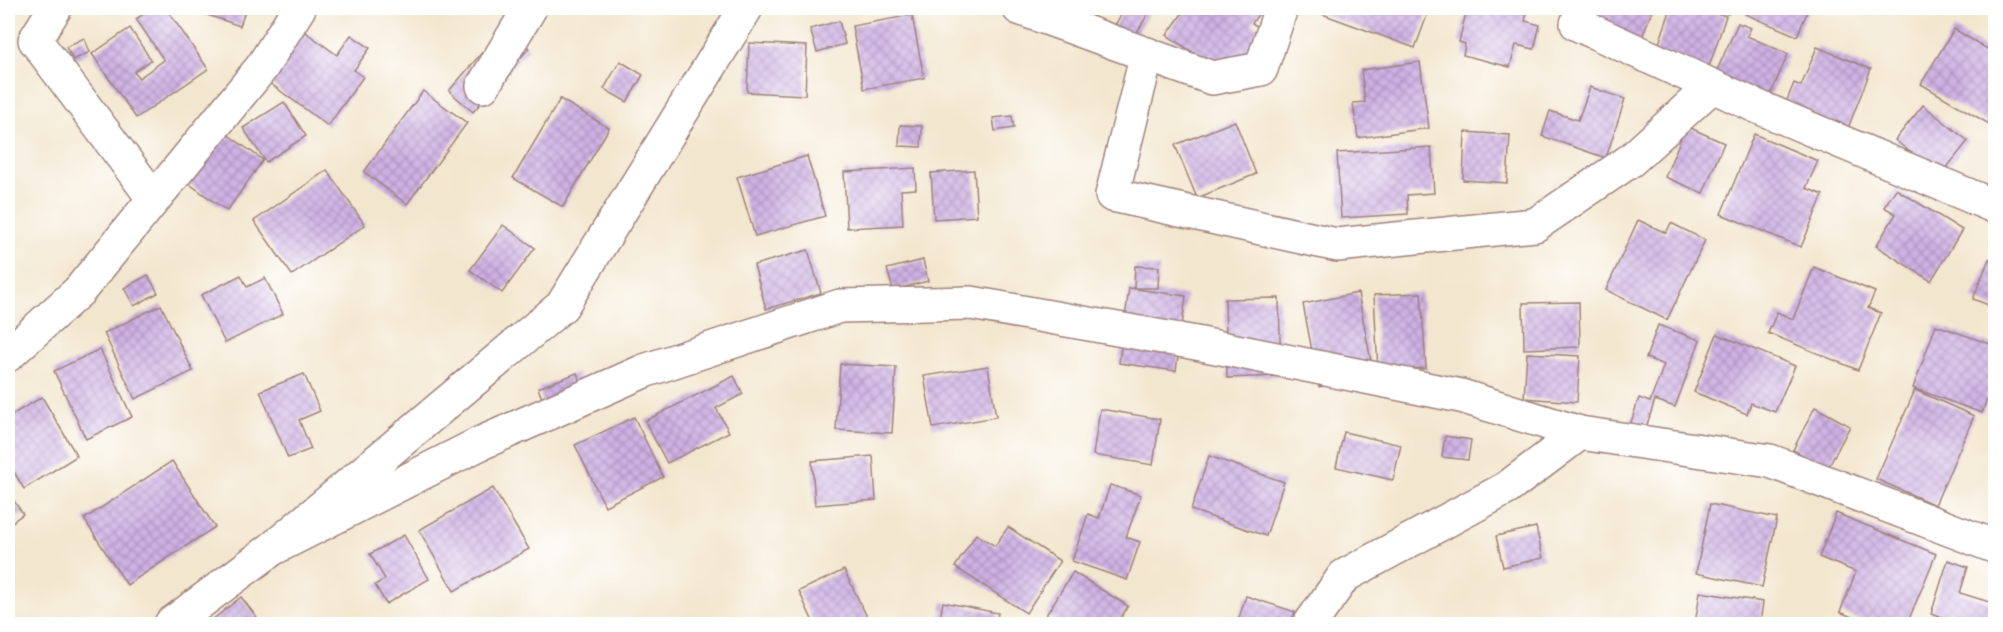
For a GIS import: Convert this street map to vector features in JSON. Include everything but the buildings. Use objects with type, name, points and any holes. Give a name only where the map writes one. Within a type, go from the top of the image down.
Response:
[{"type":"street","points":[[55,8],[35,40],[154,199]]},
{"type":"street","points":[[8,355],[79,291],[262,67],[299,8]]},
{"type":"street","points":[[483,86],[530,8]]},
{"type":"street","points":[[171,624],[272,549],[562,306],[746,8]]},
{"type":"street","points":[[1019,8],[1212,78],[1261,69],[1281,8]]},
{"type":"street","points":[[1582,8],[1577,24],[1756,106],[1995,207]]},
{"type":"street","points":[[1147,54],[1112,195],[1337,245],[1535,225],[1631,160],[1713,86]]},
{"type":"street","points":[[272,549],[479,444],[644,370],[840,306],[971,303],[1196,343],[1461,396],[1580,433],[1770,461],[1995,547]]},
{"type":"street","points":[[1310,624],[1344,576],[1507,488],[1580,433]]}]
